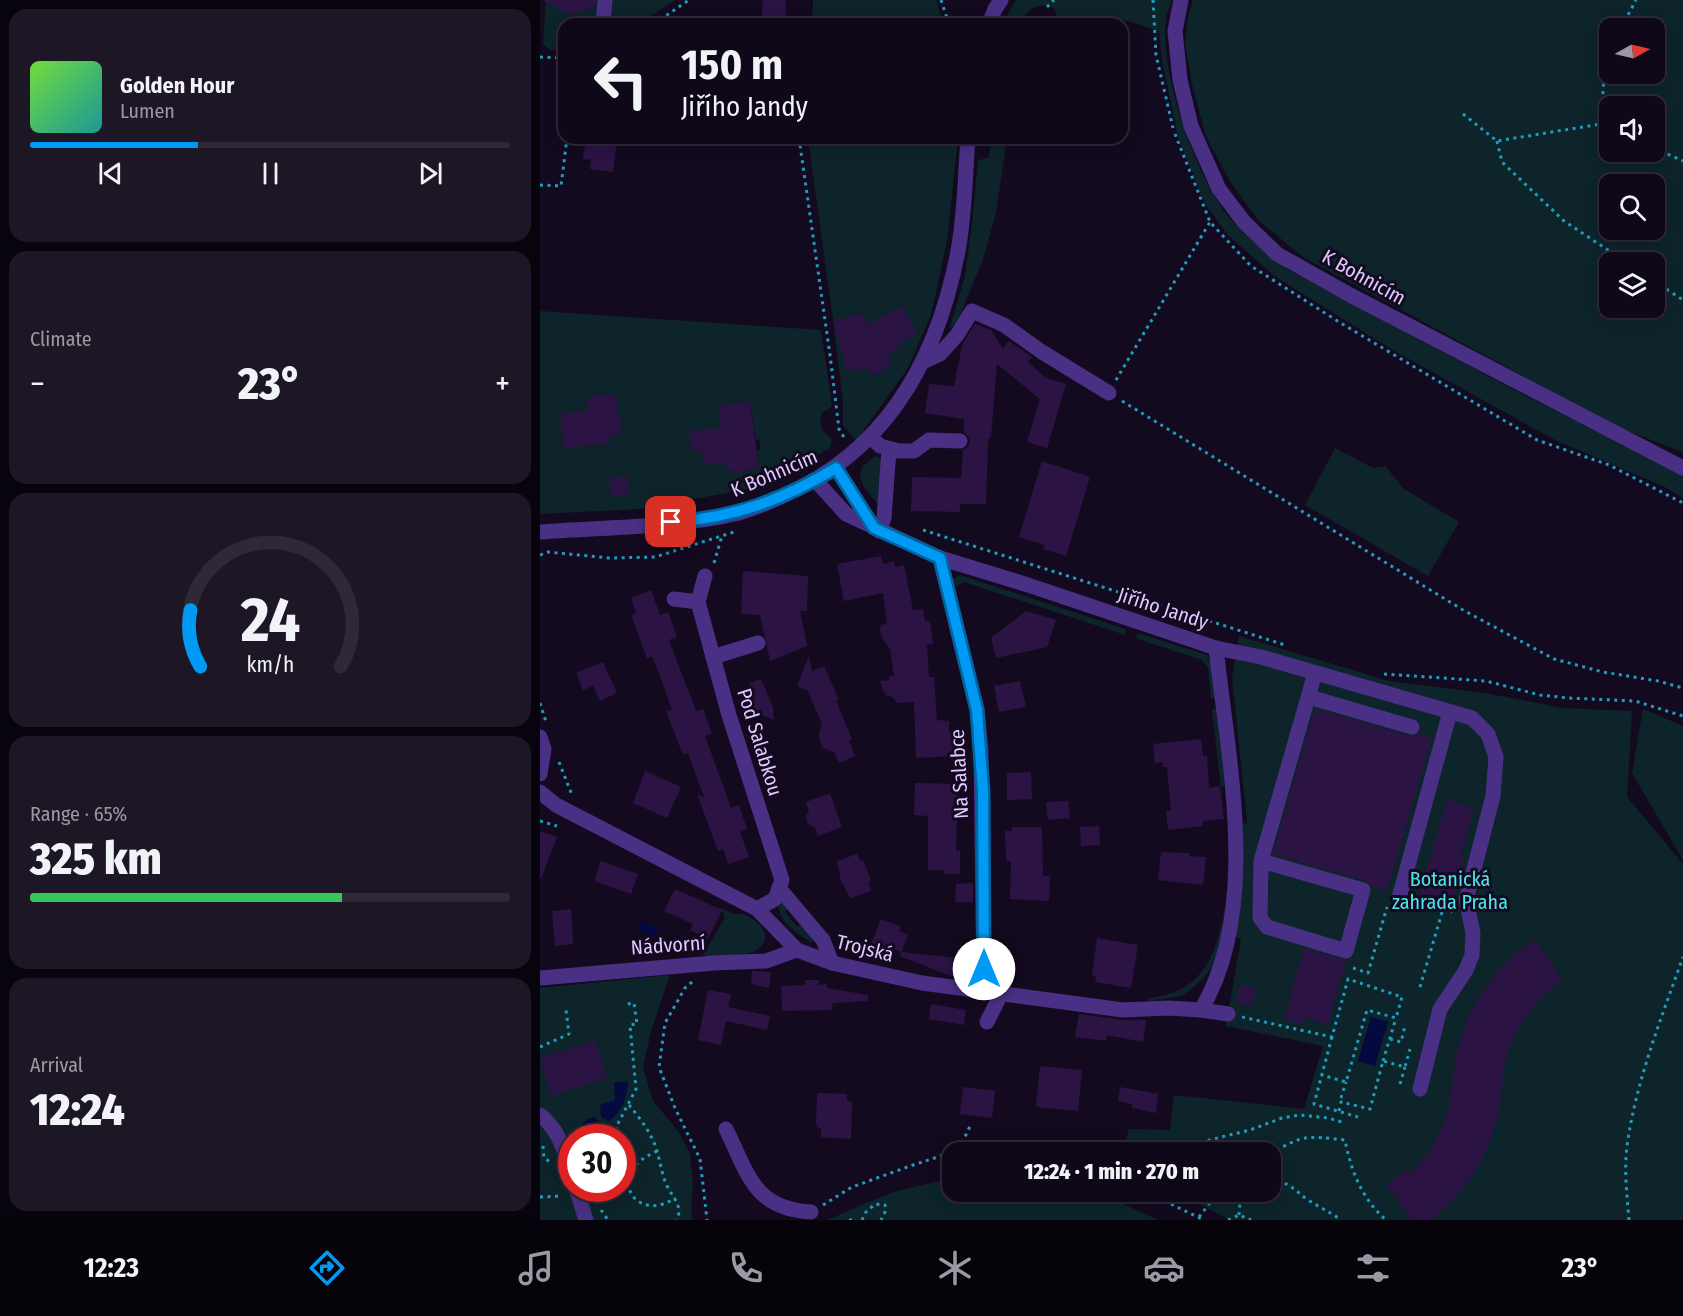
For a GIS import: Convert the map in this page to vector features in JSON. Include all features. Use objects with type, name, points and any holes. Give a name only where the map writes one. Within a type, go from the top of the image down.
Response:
[{"type":"street","points":[[603,18],[604,0]]},
{"type":"street","points":[[992,18],[1001,0]]},
{"type":"street","name":"K Bohnicím","points":[[1181,0],[1174,31],[1180,80],[1191,126],[1219,189],[1244,222],[1277,254],[1352,296],[1683,468]]},
{"type":"street","name":"K Bohnicím","points":[[540,532],[690,521],[738,513],[761,506],[816,481],[854,453],[886,421],[923,362],[941,321],[958,250],[967,144]]},
{"type":"street","points":[[923,362],[940,354],[957,335],[972,311],[1004,325],[1042,352],[1109,393]]},
{"type":"street","points":[[871,437],[880,446],[889,450],[914,452],[929,440],[960,441]]},
{"type":"street","points":[[879,526],[889,450]]},
{"type":"street","points":[[836,468],[879,526]]},
{"type":"street","name":"Jiřího Jandy","points":[[816,481],[842,516],[879,526],[940,558],[1216,648],[1236,832],[1233,913],[1227,947],[1214,988],[1201,1010]]},
{"type":"street","name":"Na Salabce","points":[[940,558],[977,710],[981,751],[984,992]]},
{"type":"street","points":[[674,599],[698,602],[705,576]]},
{"type":"street","name":"Pod Salabkou","points":[[698,602],[729,715],[782,880],[779,888]]},
{"type":"street","points":[[713,657],[759,643]]},
{"type":"street","points":[[1216,648],[1244,652],[1472,718],[1488,734],[1496,757],[1493,796],[1466,900],[1473,933],[1472,954],[1466,970],[1440,1009],[1420,1089]]},
{"type":"street","points":[[1261,861],[1363,890],[1346,951],[1267,927],[1260,918],[1261,861],[1315,673]]},
{"type":"street","points":[[1309,697],[1412,727]]},
{"type":"street","points":[[1393,902],[1450,712]]},
{"type":"street","points":[[540,737],[544,749],[540,774]]},
{"type":"street","name":"Trojská","points":[[540,792],[556,805],[757,909],[797,950],[832,963],[922,983],[1123,1010],[1168,1008],[1228,1014]]},
{"type":"street","points":[[757,909],[775,899],[779,888],[823,940],[832,963]]},
{"type":"street","name":"Nádvorní","points":[[540,978],[714,963],[766,961],[797,950]]},
{"type":"street","points":[[987,1022],[1001,994]]},
{"type":"street","points":[[540,1116],[554,1127],[558,1134]]},
{"type":"street","points":[[726,1129],[757,1191],[773,1203],[797,1211],[811,1212]]},
{"type":"street","points":[[580,1202],[586,1220]]},
{"type":"path","points":[[663,18],[689,0]]},
{"type":"path","points":[[941,0],[947,18]]},
{"type":"path","points":[[1047,7],[1054,0]]},
{"type":"path","points":[[1626,18],[1636,0]]},
{"type":"path","points":[[540,57],[558,58]]},
{"type":"path","points":[[1463,114],[1497,141],[1502,162],[1564,221],[1611,252]]},
{"type":"path","points":[[1497,141],[1599,123]]},
{"type":"path","points":[[540,185],[561,186],[566,144]]},
{"type":"path","points":[[799,144],[830,355],[838,429],[854,453]]},
{"type":"path","points":[[1665,153],[1683,161]]},
{"type":"path","points":[[1683,503],[1609,465],[1537,440],[1339,322],[1251,266],[1210,222],[1109,393],[1463,610],[1554,659],[1603,672],[1658,681],[1683,688]]},
{"type":"path","points":[[1665,288],[1683,300]]},
{"type":"path","points":[[919,529],[1286,645]]},
{"type":"path","points":[[540,555],[548,552],[640,559],[655,557],[741,530]]},
{"type":"path","points":[[705,576],[712,572],[722,536]]},
{"type":"path","points":[[1377,673],[1486,681],[1540,695],[1635,701],[1683,716]]},
{"type":"path","points":[[540,704],[546,723]]},
{"type":"path","points":[[559,762],[575,801]]},
{"type":"path","points":[[1353,968],[1368,973],[1393,902]]},
{"type":"path","points":[[1418,902],[1456,913],[1467,909]]},
{"type":"path","points":[[1420,987],[1443,909]]},
{"type":"path","points":[[1629,1220],[1626,1195],[1627,1147],[1644,1066],[1683,957]]},
{"type":"path","points":[[707,1220],[700,1159],[675,1108],[659,1067],[665,1023],[685,988],[714,963]]},
{"type":"path","points":[[1339,1111],[1341,1102],[1370,1110],[1402,997],[1348,980],[1314,1104],[1358,1117]]},
{"type":"path","points":[[618,1124],[636,1089],[630,1025],[637,1024],[634,1003],[627,1004]]},
{"type":"path","points":[[1341,1098],[1367,1010],[1396,1018]]},
{"type":"path","points":[[540,1047],[569,1034],[566,1011]]},
{"type":"path","points":[[1228,1014],[1332,1037]]},
{"type":"path","points":[[1390,1039],[1401,1042],[1406,1026]]},
{"type":"path","points":[[1400,1084],[1410,1049]]},
{"type":"path","points":[[1383,1061],[1405,1067]]},
{"type":"path","points":[[1322,1075],[1346,1082]]},
{"type":"path","points":[[629,1105],[643,1123],[657,1151],[667,1185],[680,1212],[677,1220]]},
{"type":"path","points":[[1201,1142],[1250,1130],[1282,1118],[1300,1115],[1342,1122]]},
{"type":"path","points":[[963,1142],[970,1126]]},
{"type":"path","points":[[1281,1148],[1296,1139],[1308,1136],[1345,1140],[1357,1182],[1372,1208],[1386,1220]]},
{"type":"path","points":[[636,1166],[644,1158],[657,1151]]},
{"type":"path","points":[[811,1212],[852,1187],[942,1156]]},
{"type":"path","points":[[1281,1181],[1294,1187],[1307,1199],[1341,1220]]},
{"type":"path","points":[[540,1197],[558,1195]]},
{"type":"path","points":[[636,1201],[642,1206],[660,1206],[675,1198]]},
{"type":"path","points":[[1167,1202],[1204,1220]]},
{"type":"path","points":[[1199,1217],[1211,1202]]},
{"type":"path","points":[[1239,1215],[1240,1202]]},
{"type":"path","points":[[862,1220],[865,1213],[875,1204],[885,1205],[886,1210],[881,1220]]},
{"type":"path","points":[[1228,1220],[1239,1215],[1251,1220]]},
{"type":"path","points":[[849,1220],[854,1220]]},
{"type":"green space","points":[[546,0],[596,0],[599,2],[599,18],[558,18],[558,49],[550,50],[543,44]]},
{"type":"green space","points":[[613,0],[675,0],[648,18],[610,18]]},
{"type":"green space","points":[[813,0],[936,0],[941,18],[812,18]]},
{"type":"green space","points":[[1016,0],[1172,0],[1166,18],[1165,40],[1168,65],[1182,122],[1192,150],[1216,199],[1242,231],[1287,269],[1518,392],[1683,475],[1683,498],[1665,487],[1553,439],[1391,349],[1273,275],[1228,235],[1205,204],[1178,137],[1162,61],[1159,31],[1128,21],[1128,18],[1057,18],[1055,9],[1044,5],[1029,10],[1023,18],[1006,18]]},
{"type":"green space","points":[[1193,0],[1683,0],[1683,452],[1596,419],[1514,371],[1303,257],[1258,220],[1231,183],[1206,137],[1192,84],[1185,43]]},
{"type":"green space","points":[[809,144],[957,144],[947,241],[931,315],[908,368],[856,441],[843,425],[843,401]]},
{"type":"green space","points":[[990,144],[1006,144],[996,213],[983,259],[958,320],[949,330],[965,276],[978,160],[989,158]]},
{"type":"green space","points":[[540,311],[821,330],[832,406],[821,414],[820,422],[824,431],[832,439],[830,448],[766,486],[639,509],[540,514]],"holes":[[[750,401],[756,440],[759,439],[761,450],[757,451],[759,468],[737,473],[736,471],[727,472],[725,462],[702,451],[692,452],[723,437],[718,406]]]},
{"type":"green space","points":[[1335,448],[1373,468],[1385,466],[1404,489],[1459,522],[1428,576],[1305,505]]},
{"type":"green space","points":[[875,456],[882,458],[879,505],[865,488],[861,478],[862,467]]},
{"type":"green space","points":[[960,575],[1125,629],[1125,635],[964,582],[957,586],[952,583],[953,579]]},
{"type":"green space","points":[[1138,633],[1207,655],[1212,664],[1215,698],[1211,699],[1208,668],[1202,660],[1135,638]]},
{"type":"green space","name":"Botanická zahrada Praha","points":[[1239,636],[1389,681],[1485,693],[1563,708],[1632,711],[1627,797],[1683,864],[1683,1220],[1230,1220],[1195,1202],[1281,1202],[1281,1142],[1126,1142],[1129,1129],[1170,1130],[1174,1095],[1304,1109],[1323,1046],[1226,1026],[1241,939],[1235,937],[1239,824],[1247,823],[1232,678]]},
{"type":"green space","points":[[1212,709],[1216,709],[1225,785],[1221,788]]},
{"type":"green space","points":[[1643,709],[1683,726],[1683,860],[1632,773]]},
{"type":"green space","points":[[1226,899],[1219,954],[1203,979],[1182,996],[1148,1001],[1149,998],[1169,994],[1184,987],[1197,977],[1206,965],[1219,935]]},
{"type":"green space","points":[[781,901],[788,908],[785,912],[797,927],[801,924],[814,939],[812,943],[785,922],[779,910],[778,903]]},
{"type":"green space","points":[[721,908],[733,914],[744,914],[757,922],[764,934],[763,945],[744,954],[707,956],[703,954],[725,918]]},
{"type":"green space","points":[[670,975],[651,1031],[643,1068],[653,1101],[678,1131],[690,1154],[693,1220],[540,1220],[540,988]]},
{"type":"green space","points":[[942,1180],[942,1202],[1119,1202],[1158,1220],[827,1220],[893,1192]]},
{"type":"shaded area","points":[[641,921],[658,928],[654,937],[638,930]]},
{"type":"shaded area","points":[[1371,1017],[1388,1022],[1375,1066],[1358,1061]]},
{"type":"shaded area","points":[[614,1082],[628,1082],[625,1099],[620,1109],[609,1121],[601,1117],[600,1105],[615,1100]]},
{"type":"shaded area","points":[[594,1117],[602,1124],[582,1124]]},
{"type":"building","points":[[542,0],[595,0],[595,7],[569,14]]},
{"type":"building","points":[[763,0],[786,0],[785,18],[762,18]]},
{"type":"building","points":[[585,144],[616,144],[613,172],[590,169],[591,160],[583,159]]},
{"type":"building","points":[[902,306],[917,334],[899,343],[901,348],[891,352],[889,365],[881,372],[870,375],[868,368],[847,372],[833,320],[863,314],[867,325]]},
{"type":"building","points":[[975,324],[991,330],[1003,349],[1009,341],[1032,357],[1028,362],[1046,378],[1066,384],[1047,448],[1027,442],[1040,399],[997,364],[991,437],[988,439],[986,504],[960,504],[960,512],[911,511],[912,477],[961,478],[963,450],[970,442],[964,432],[964,419],[925,413],[929,384],[954,386],[962,345]]},
{"type":"building","points":[[615,394],[622,434],[609,436],[610,443],[564,448],[560,414],[589,410],[587,397]]},
{"type":"building","points":[[750,401],[759,468],[737,473],[736,471],[727,472],[725,462],[704,465],[702,451],[692,453],[689,431],[721,427],[718,406]]},
{"type":"building","points":[[1042,461],[1090,477],[1066,556],[1043,549],[1044,545],[1019,537]]},
{"type":"building","points":[[627,476],[629,494],[611,496],[609,478]]},
{"type":"building","points":[[881,556],[883,564],[894,561],[895,567],[904,565],[913,610],[923,609],[925,621],[930,621],[933,644],[927,645],[929,677],[934,677],[937,720],[949,721],[949,732],[953,732],[955,739],[953,756],[916,758],[914,702],[898,703],[884,692],[880,681],[889,680],[889,676],[894,676],[890,649],[880,631],[881,625],[887,624],[883,593],[844,601],[837,564]]},
{"type":"building","points":[[743,571],[808,576],[807,611],[800,611],[807,646],[770,661],[760,615],[741,614]]},
{"type":"building","points":[[651,590],[660,615],[668,612],[677,637],[669,640],[696,711],[703,709],[712,733],[705,736],[731,808],[739,805],[747,829],[740,832],[749,857],[728,864],[723,849],[718,851],[697,794],[704,797],[688,753],[683,755],[666,711],[672,710],[658,671],[652,656],[647,658],[631,615],[636,613],[631,598]]},
{"type":"building","points":[[1026,611],[1056,620],[1047,647],[996,658],[991,638]]},
{"type":"building","points":[[809,656],[812,671],[824,666],[839,700],[836,701],[852,739],[849,741],[855,756],[839,763],[835,753],[823,748],[818,736],[822,724],[807,690],[797,686]]},
{"type":"building","points":[[603,662],[617,693],[600,701],[593,686],[583,690],[576,673]]},
{"type":"building","points":[[761,679],[773,707],[774,720],[744,707],[750,683]]},
{"type":"building","points":[[1020,681],[1026,707],[999,712],[994,686]]},
{"type":"building","points":[[1315,709],[1409,736],[1418,734],[1432,738],[1387,890],[1372,886],[1366,881],[1273,854]]},
{"type":"building","points":[[1201,739],[1203,756],[1207,756],[1209,788],[1220,786],[1224,819],[1203,821],[1203,826],[1168,830],[1166,811],[1171,811],[1167,767],[1163,767],[1163,762],[1155,763],[1153,744]]},
{"type":"building","points":[[645,771],[681,787],[667,818],[633,803]]},
{"type":"building","points":[[1031,772],[1032,799],[1007,800],[1007,773]]},
{"type":"building","points":[[915,783],[958,784],[956,851],[960,850],[960,874],[944,874],[945,870],[928,870],[928,816],[914,815]]},
{"type":"building","points":[[830,793],[842,827],[818,836],[815,828],[807,823],[806,816],[809,811],[806,802]]},
{"type":"building","points":[[1447,800],[1474,809],[1460,858],[1465,859],[1450,909],[1418,900]]},
{"type":"building","points":[[1068,801],[1070,818],[1048,820],[1046,802]]},
{"type":"building","points":[[1099,826],[1100,845],[1081,846],[1080,827]]},
{"type":"building","points":[[1012,827],[1042,827],[1043,876],[1050,876],[1049,901],[1010,899],[1011,861],[1006,861],[1005,831],[1012,831]]},
{"type":"building","points":[[540,831],[557,837],[541,879],[540,878]]},
{"type":"building","points":[[1161,852],[1189,853],[1189,856],[1206,857],[1203,885],[1158,880]]},
{"type":"building","points":[[857,854],[860,861],[863,860],[870,878],[868,883],[871,891],[850,898],[841,881],[837,861]]},
{"type":"building","points":[[601,861],[638,874],[631,894],[594,881]]},
{"type":"building","points":[[973,883],[973,902],[955,902],[956,884]]},
{"type":"building","points":[[675,889],[722,910],[708,939],[690,930],[693,924],[664,911]]},
{"type":"building","points":[[571,909],[573,944],[555,946],[552,911]]},
{"type":"building","points":[[881,919],[901,927],[899,931],[908,935],[901,952],[892,948],[891,952],[871,944]]},
{"type":"building","points":[[1097,938],[1138,945],[1131,988],[1095,982],[1096,977],[1092,976]]},
{"type":"building","points":[[1535,939],[1562,980],[1545,993],[1531,1009],[1510,1046],[1504,1066],[1499,1111],[1492,1135],[1470,1179],[1455,1198],[1432,1220],[1411,1220],[1387,1185],[1407,1168],[1411,1173],[1428,1153],[1441,1130],[1449,1105],[1455,1060],[1470,1013],[1498,971]]},
{"type":"building","points":[[1304,948],[1346,960],[1328,1025],[1304,1018],[1302,1025],[1284,1019]]},
{"type":"building","points":[[901,952],[967,959],[966,977],[951,976],[900,956]]},
{"type":"building","points":[[752,971],[771,972],[769,988],[751,984]]},
{"type":"building","points":[[805,980],[819,980],[819,985],[827,984],[827,988],[868,995],[868,1001],[833,1003],[831,1010],[782,1011],[781,986],[805,985]]},
{"type":"building","points":[[1239,985],[1256,988],[1253,1006],[1236,1003]]},
{"type":"building","points":[[708,990],[731,994],[728,1007],[770,1016],[767,1030],[726,1021],[721,1045],[698,1040]]},
{"type":"building","points":[[931,1004],[966,1010],[964,1025],[929,1019]]},
{"type":"building","points":[[1079,1014],[1122,1020],[1146,1020],[1143,1042],[1107,1035],[1106,1041],[1075,1037]]},
{"type":"building","points":[[595,1040],[607,1078],[551,1096],[540,1058]]},
{"type":"building","points":[[1040,1066],[1082,1070],[1078,1111],[1036,1107]]},
{"type":"building","points":[[963,1087],[995,1091],[992,1118],[960,1114]]},
{"type":"building","points":[[1120,1087],[1158,1094],[1156,1113],[1132,1108],[1132,1104],[1118,1101]]},
{"type":"building","points":[[817,1093],[847,1094],[847,1101],[852,1101],[851,1139],[821,1137],[821,1129],[816,1124]]},
{"type":"route","points":[[671,522],[738,513],[761,506],[816,481],[836,468],[874,528],[940,558],[977,710],[983,791],[984,969]]}]
